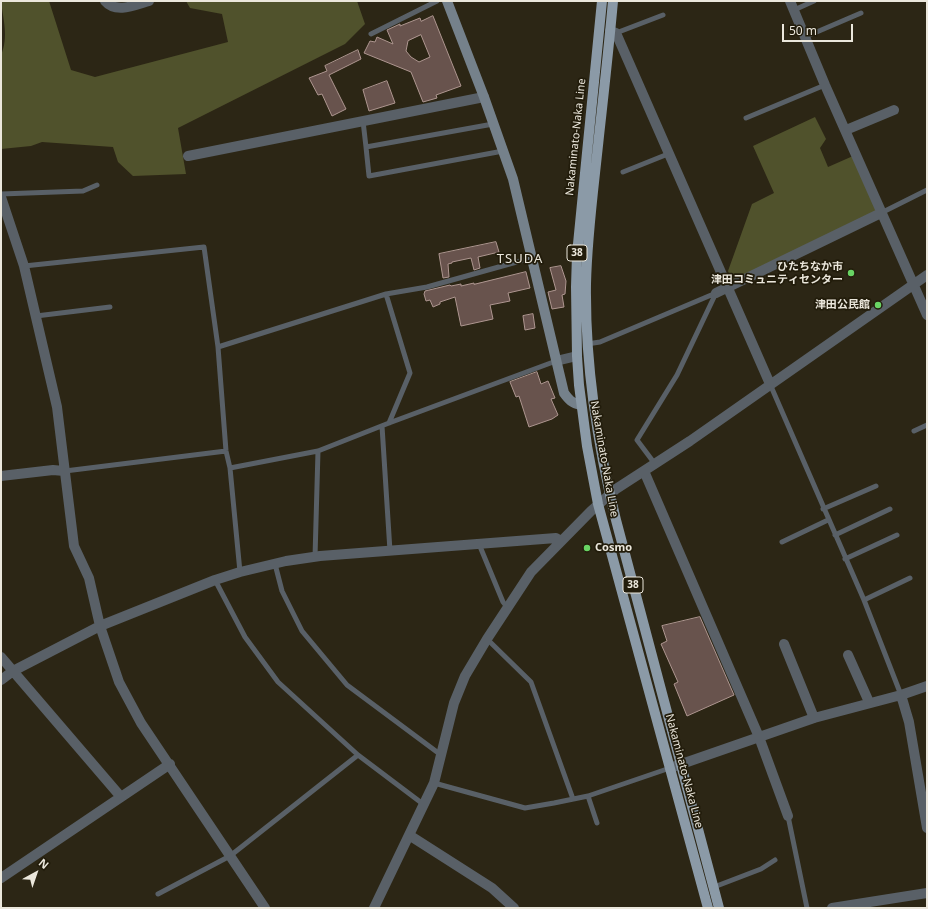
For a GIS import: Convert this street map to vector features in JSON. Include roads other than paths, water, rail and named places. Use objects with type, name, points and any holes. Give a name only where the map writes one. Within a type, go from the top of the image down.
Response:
[{"type":"main road","name":"Nakaminato-Naka Line","points":[[602,1],[576,254],[577,356],[581,405],[598,504],[675,766],[719,908]]},
{"type":"main road","name":"Nakaminato-Naka Line","points":[[613,1],[613,32],[590,226],[586,284],[588,344],[593,404],[609,494],[708,908]]},
{"type":"street","points":[[105,1],[107,4],[124,5],[149,1]]},
{"type":"street","points":[[447,1],[484,97],[513,179],[564,393],[568,400],[581,405]]},
{"type":"street","points":[[792,5],[825,85],[927,314]]},
{"type":"street","points":[[613,32],[770,384]]},
{"type":"street","points":[[188,156],[484,97]]},
{"type":"street","points":[[846,130],[894,110]]},
{"type":"street","points":[[1,195],[6,225],[24,266],[57,407],[74,546],[89,578],[100,626],[119,682],[141,723],[170,764],[265,908]]},
{"type":"street","points":[[716,293],[881,213]]},
{"type":"street","points":[[374,908],[434,783],[454,703],[465,676],[507,607],[531,572],[609,494],[656,464],[927,275]]},
{"type":"street","points":[[556,361],[577,356]]},
{"type":"street","points":[[1,476],[53,470],[64,471]]},
{"type":"street","points":[[644,472],[759,737],[788,816]]},
{"type":"street","points":[[1,680],[13,671],[100,626],[215,580],[240,572],[315,557],[556,538],[561,541]]},
{"type":"street","points":[[784,644],[814,718]]},
{"type":"street","points":[[848,654],[869,702]]},
{"type":"street","points":[[1,657],[121,797]]},
{"type":"street","points":[[675,766],[814,718],[869,702],[901,695],[927,686]]},
{"type":"street","points":[[901,695],[910,722],[927,828]]},
{"type":"street","points":[[1,878],[170,764]]},
{"type":"street","points":[[409,834],[492,888],[514,908]]},
{"type":"street","points":[[832,908],[927,893]]},
{"type":"lane","points":[[371,34],[437,1]]},
{"type":"lane","points":[[792,5],[814,1]]},
{"type":"lane","points":[[806,37],[861,13]]},
{"type":"lane","points":[[613,32],[663,15]]},
{"type":"lane","points":[[746,118],[825,85]]},
{"type":"lane","points":[[362,121],[369,176],[503,151]]},
{"type":"lane","points":[[366,147],[493,124]]},
{"type":"lane","points":[[623,172],[668,154]]},
{"type":"lane","points":[[1,195],[84,192],[97,185]]},
{"type":"lane","points":[[881,213],[927,190]]},
{"type":"lane","points":[[24,266],[204,247],[218,347],[226,452],[230,468],[240,572]]},
{"type":"lane","points":[[218,347],[386,294],[427,286],[531,258]]},
{"type":"lane","points":[[588,344],[600,342],[716,293]]},
{"type":"lane","points":[[656,464],[637,440],[677,376],[716,293]]},
{"type":"lane","points":[[386,294],[410,373],[389,423]]},
{"type":"lane","points":[[36,316],[110,307]]},
{"type":"lane","points":[[230,468],[318,451],[556,361]]},
{"type":"lane","points":[[770,384],[823,509],[864,600],[901,695]]},
{"type":"lane","points":[[914,431],[927,425]]},
{"type":"lane","points":[[382,426],[390,551]]},
{"type":"lane","points":[[315,557],[318,451]]},
{"type":"lane","points":[[64,471],[226,452]]},
{"type":"lane","points":[[823,509],[876,486]]},
{"type":"lane","points":[[835,535],[890,509]]},
{"type":"lane","points":[[782,542],[828,520]]},
{"type":"lane","points":[[845,559],[897,535]]},
{"type":"lane","points":[[479,544],[503,602],[507,607]]},
{"type":"lane","points":[[276,564],[282,592],[302,631],[347,685],[441,755]]},
{"type":"lane","points":[[864,600],[910,578]]},
{"type":"lane","points":[[215,580],[245,637],[278,682],[358,755],[423,804]]},
{"type":"lane","points":[[487,639],[531,682],[573,799]]},
{"type":"lane","points":[[158,894],[230,856],[358,755]]},
{"type":"lane","points":[[434,783],[525,808],[588,796],[675,766]]},
{"type":"lane","points":[[588,796],[597,823]]},
{"type":"lane","points":[[788,816],[807,908]]},
{"type":"lane","points":[[714,888],[761,869],[775,860]]},
{"type":"place","name":"ひたちなか市 津田コミュニティセンター","points":[[851,273]]},
{"type":"place","name":"津田公民館","points":[[878,305]]},
{"type":"place","name":"Cosmo","points":[[587,548]]},
{"type":"district","name":"TSUDA","points":[[520,259]]}]
